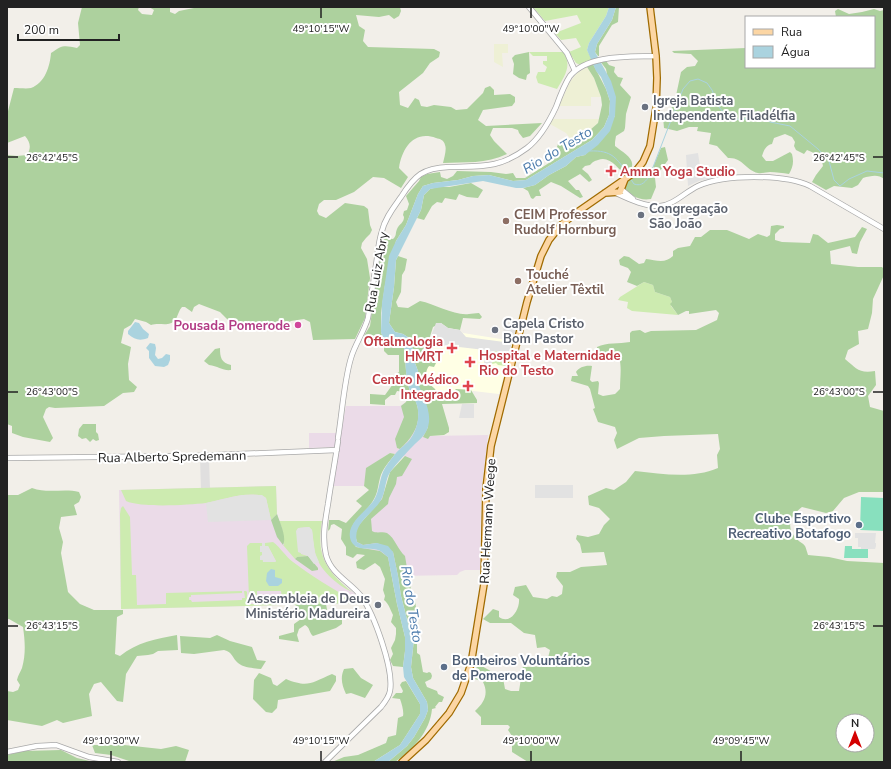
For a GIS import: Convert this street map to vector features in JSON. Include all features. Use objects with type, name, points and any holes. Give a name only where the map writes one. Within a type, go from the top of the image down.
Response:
[{"type":"main road","points":[[605,193],[620,192],[627,177],[638,169],[645,159],[652,138],[656,108],[656,56],[650,7]]},
{"type":"main road","name":"Rua Hermann Weege","points":[[402,762],[426,740],[449,713],[461,693],[471,664],[484,584],[486,489],[491,446],[539,262],[549,240],[561,225],[627,177]]},
{"type":"main road","points":[[615,193],[613,189],[615,186],[619,186],[621,188]]},
{"type":"street","points":[[529,7],[567,53],[575,71],[600,59],[656,56]]},
{"type":"street","name":"Rua Luiz Abry","points":[[325,762],[381,707],[388,697],[390,684],[386,654],[367,607],[357,592],[334,570],[326,557],[324,545],[324,529],[348,366],[368,318],[381,235],[384,225],[411,182],[423,171],[439,168],[489,166],[505,161],[528,147],[537,138],[547,124],[565,86],[575,71]]},
{"type":"street","points":[[615,193],[652,206],[662,206],[705,183],[744,178],[774,178],[794,181],[810,186],[884,229]]},
{"type":"street","points":[[621,188],[638,202]]},
{"type":"street","name":"Rua Alberto Spredemann","points":[[7,458],[192,456],[336,450]]},
{"type":"street","points":[[7,752],[37,746],[56,745],[89,757],[118,762]]},
{"type":"shaded area","points":[[494,44],[508,44],[508,53],[502,53],[503,67],[494,62]]},
{"type":"shaded area","points":[[587,67],[594,78],[601,97],[591,97],[591,106],[559,106],[570,82],[577,73]]},
{"type":"shaded area","points":[[553,119],[599,119],[598,123],[587,134],[576,140],[570,138],[566,133],[550,124]]},
{"type":"shaded area","points":[[698,153],[701,173],[711,172],[712,178],[699,181],[688,186],[686,155]]},
{"type":"shaded area","points":[[436,323],[441,323],[448,328],[460,330],[466,337],[512,343],[509,353],[494,351],[490,374],[480,373],[480,366],[484,365],[485,350],[459,347],[459,345],[448,344],[447,346],[433,344],[434,339],[430,339]]},
{"type":"shaded area","points":[[504,324],[516,327],[513,341],[503,339]]},
{"type":"shaded area","name":"Hospital e Maternidade Rio do Testo","points":[[448,328],[460,330],[463,333],[513,341],[499,394],[456,389],[446,400],[440,399],[435,389],[427,382],[426,372],[428,367],[436,363],[432,362],[426,355],[427,346],[430,339]]},
{"type":"shaded area","points":[[408,398],[430,436],[488,435],[481,494],[480,570],[465,570],[457,575],[398,576],[357,542],[404,456],[390,453],[367,468],[364,486],[333,486],[339,447],[309,448],[309,433],[341,433],[346,406],[400,406],[406,402]]},
{"type":"shaded area","points":[[462,404],[474,404],[474,418],[459,418]]},
{"type":"shaded area","points":[[200,458],[209,458],[210,489],[201,489]]},
{"type":"shaded area","points":[[535,485],[573,485],[573,498],[535,498]]},
{"type":"shaded area","points":[[276,486],[277,514],[279,521],[322,521],[320,546],[327,565],[337,579],[355,594],[362,603],[121,609],[119,490]]},
{"type":"shaded area","points":[[242,495],[262,495],[266,498],[271,520],[208,522],[206,503]]},
{"type":"shaded area","points":[[309,527],[312,530],[315,553],[319,562],[314,564],[308,556],[298,552],[296,531],[298,528]]},
{"type":"shaded area","points":[[855,533],[876,533],[875,549],[861,549],[861,547],[858,547],[858,538],[855,538]]},
{"type":"shaded area","points":[[262,543],[265,543],[265,546],[268,546],[276,562],[263,562],[263,560],[260,560],[262,552],[260,552],[260,546],[262,546]]},
{"type":"green space","points":[[82,7],[139,7],[138,10],[142,14],[152,15],[154,10],[149,7],[170,7],[170,12],[175,14],[179,11],[199,7],[400,7],[401,11],[399,16],[394,19],[389,15],[379,17],[356,15],[359,26],[365,30],[363,41],[368,47],[434,49],[440,52],[439,57],[430,63],[423,73],[399,92],[400,105],[408,108],[415,98],[419,100],[421,106],[427,107],[434,105],[451,107],[456,110],[467,109],[483,93],[485,88],[490,86],[494,90],[494,95],[510,94],[515,97],[515,102],[512,106],[483,110],[478,120],[486,126],[542,123],[530,136],[523,138],[518,130],[512,128],[493,128],[490,135],[507,154],[475,162],[443,163],[446,149],[444,142],[440,139],[421,136],[410,142],[403,154],[399,168],[408,177],[401,188],[384,178],[373,177],[354,192],[336,200],[324,200],[319,204],[317,211],[319,215],[326,218],[345,203],[364,206],[368,209],[372,230],[362,243],[361,248],[367,259],[370,278],[365,318],[355,339],[313,340],[310,322],[304,319],[291,321],[280,327],[243,327],[232,324],[220,312],[199,304],[194,307],[192,312],[185,307],[182,307],[176,319],[168,324],[151,325],[135,319],[131,325],[124,329],[121,343],[131,347],[128,364],[129,380],[137,387],[134,392],[123,393],[104,406],[49,407],[46,409],[43,417],[53,438],[50,442],[23,437],[12,433],[12,426],[7,424],[7,155],[27,155],[30,146],[25,136],[7,143],[7,115],[14,88],[31,88],[36,86],[46,74],[51,53],[63,46],[77,48],[80,45],[78,23]]},
{"type":"green space","points":[[533,7],[609,7],[606,16],[589,43],[587,50],[592,60],[580,65],[576,63],[569,52],[581,47],[576,38],[561,40],[555,33],[581,23],[577,15],[545,21]]},
{"type":"green space","points":[[616,7],[619,7],[618,22],[612,25],[599,46],[598,56],[595,52],[597,44],[612,20]]},
{"type":"green space","points":[[838,9],[849,14],[874,9],[880,11],[884,10],[884,179],[877,176],[863,178],[858,185],[852,188],[834,186],[826,190],[812,182],[823,166],[820,158],[807,150],[804,154],[796,150],[794,146],[795,142],[792,137],[785,134],[774,138],[772,144],[768,145],[762,156],[766,161],[773,161],[790,152],[792,154],[793,162],[789,174],[772,172],[759,173],[733,158],[728,158],[717,146],[709,144],[711,133],[697,131],[698,127],[689,127],[677,131],[664,128],[663,117],[674,105],[681,72],[687,67],[695,66],[698,61],[691,54],[674,53],[672,51],[745,48],[745,68],[875,68],[875,16],[836,16],[835,11]]},
{"type":"green space","points":[[529,52],[563,52],[566,57],[567,66],[565,75],[557,89],[538,83],[536,77],[538,72],[545,72],[547,67],[543,64],[543,61],[547,61],[547,56],[533,56]]},
{"type":"green space","points":[[529,52],[530,73],[527,75],[526,80],[513,74],[514,64],[512,58],[515,55]]},
{"type":"green space","points":[[600,61],[606,61],[609,65],[615,67],[614,72],[618,77],[623,78],[620,85],[631,97],[626,114],[625,128],[624,131],[616,136],[615,146],[627,155],[632,162],[632,166],[625,175],[610,161],[606,159],[597,160],[582,169],[592,180],[589,182],[580,174],[568,181],[576,190],[579,190],[583,197],[580,198],[561,186],[551,182],[539,190],[541,196],[536,196],[533,199],[528,191],[523,188],[535,185],[549,175],[566,166],[576,157],[585,155],[615,116],[606,69]]},
{"type":"green space","points":[[593,64],[606,89],[610,101],[609,115],[604,127],[592,140],[526,180],[513,181],[489,175],[473,176],[423,186],[418,194],[406,225],[396,241],[385,285],[381,313],[381,332],[383,338],[401,344],[404,347],[408,383],[418,409],[418,422],[416,428],[400,449],[397,448],[395,439],[404,417],[401,406],[406,402],[408,398],[407,396],[404,393],[397,391],[395,395],[391,395],[385,400],[385,405],[370,404],[370,394],[385,395],[393,384],[393,376],[399,372],[399,355],[388,355],[384,351],[384,347],[378,341],[377,336],[370,335],[362,339],[370,326],[378,268],[384,238],[393,239],[395,236],[397,229],[404,219],[404,211],[407,210],[409,204],[406,196],[421,177],[427,174],[440,172],[441,177],[447,179],[453,176],[457,171],[506,174],[513,173],[516,178],[525,178],[549,163],[546,160],[552,154],[557,153],[559,150],[557,147],[558,144],[565,138],[576,140],[581,138],[598,123],[602,105],[601,97],[594,78],[587,67]]},
{"type":"green space","points":[[665,147],[668,160],[655,178],[656,187],[651,199],[643,199],[632,195],[624,187],[626,184],[644,167],[647,170],[653,167],[661,148]]},
{"type":"green space","points":[[471,183],[483,190],[478,198],[467,197],[459,194],[456,200],[445,198],[442,203],[437,202],[432,206],[424,220],[417,218],[421,210],[424,195],[430,189]]},
{"type":"green space","points":[[777,225],[784,226],[784,228],[780,229],[775,234],[775,240],[782,242],[810,243],[813,234],[818,235],[828,243],[855,237],[862,227],[867,229],[860,242],[857,254],[852,253],[850,246],[830,251],[831,264],[858,267],[882,267],[884,269],[884,275],[873,299],[872,313],[868,329],[858,331],[859,344],[848,350],[845,359],[858,370],[865,372],[875,371],[876,385],[868,396],[870,407],[884,411],[884,492],[859,492],[844,498],[833,511],[826,513],[802,507],[794,514],[790,522],[790,526],[793,535],[805,546],[808,555],[829,557],[847,561],[884,563],[884,762],[528,762],[512,752],[512,743],[514,739],[508,730],[510,727],[508,725],[481,725],[481,717],[475,711],[485,698],[486,690],[483,682],[475,679],[472,675],[478,665],[480,665],[503,678],[505,689],[519,691],[523,666],[525,664],[526,667],[546,666],[550,650],[545,647],[537,648],[535,635],[524,633],[511,623],[490,623],[483,619],[493,609],[499,611],[499,617],[503,619],[510,618],[514,615],[519,603],[519,599],[513,595],[515,587],[526,585],[533,597],[547,599],[552,596],[557,597],[562,594],[563,586],[556,577],[557,572],[570,572],[581,567],[607,565],[604,552],[582,553],[580,544],[576,539],[577,535],[588,537],[599,534],[604,525],[610,519],[599,508],[589,505],[588,496],[606,488],[614,490],[626,482],[635,471],[688,475],[698,474],[718,468],[717,455],[720,449],[718,434],[639,438],[617,449],[614,440],[617,433],[615,427],[598,422],[593,409],[595,408],[588,386],[571,381],[572,376],[578,376],[576,372],[579,369],[585,366],[592,366],[590,380],[592,382],[598,381],[598,394],[603,396],[615,394],[620,389],[621,369],[619,357],[600,357],[597,355],[597,347],[601,345],[630,342],[630,333],[632,331],[640,330],[645,333],[651,331],[696,330],[717,320],[719,313],[716,310],[689,314],[689,311],[686,311],[678,315],[670,304],[672,302],[670,297],[655,292],[653,285],[644,282],[637,286],[627,282],[631,272],[628,268],[620,265],[619,260],[624,256],[629,257],[639,264],[644,263],[646,259],[664,261],[673,256],[673,251],[678,248],[690,246],[695,237],[701,237],[710,230],[727,230],[749,239],[758,234],[767,237],[770,235],[771,226]]},
{"type":"green space","points":[[398,256],[407,259],[405,270],[402,275],[401,292],[396,302],[398,307],[408,308],[420,301],[451,312],[463,314],[479,313],[482,317],[480,319],[463,318],[460,330],[448,328],[441,323],[433,327],[427,346],[426,355],[430,356],[432,362],[436,363],[434,367],[429,366],[427,370],[427,382],[435,389],[440,399],[446,400],[456,389],[471,390],[477,400],[477,403],[442,404],[449,432],[444,435],[430,436],[428,439],[423,437],[428,427],[416,378],[418,371],[415,363],[411,339],[403,334],[395,332],[389,323],[396,260]]},
{"type":"green space","points":[[644,282],[653,285],[655,292],[670,297],[672,302],[671,306],[678,315],[632,311],[627,308],[628,302],[618,300],[620,297]]},
{"type":"green space","points":[[220,348],[220,354],[223,361],[231,365],[231,370],[225,370],[209,365],[204,361],[215,349]]},
{"type":"green space","points":[[494,351],[509,353],[506,366],[498,365],[496,363],[492,364]]},
{"type":"green space","points":[[83,424],[96,424],[96,432],[99,440],[96,441],[93,439],[90,442],[86,438],[82,439],[78,436],[79,429]]},
{"type":"green space","points":[[390,453],[395,454],[382,471],[375,496],[370,505],[352,527],[351,533],[356,547],[380,551],[388,557],[405,637],[403,667],[393,666],[390,660],[393,654],[391,648],[395,640],[396,628],[391,622],[393,615],[384,600],[385,596],[383,590],[385,579],[380,567],[375,563],[364,570],[357,568],[356,562],[365,555],[357,554],[353,558],[346,555],[346,547],[341,539],[342,529],[334,524],[331,525],[328,531],[329,520],[339,520],[346,523],[362,506],[356,501],[369,490],[364,486],[366,468]]},
{"type":"green space","points":[[405,456],[412,459],[402,476],[397,477],[396,484],[389,498],[388,504],[371,519],[372,531],[383,532],[390,535],[405,556],[407,576],[411,583],[410,598],[415,600],[419,630],[417,653],[420,655],[423,672],[429,672],[432,676],[431,679],[425,682],[427,687],[437,691],[438,694],[444,697],[442,702],[439,702],[435,707],[436,708],[432,709],[428,725],[414,746],[395,762],[388,762],[407,746],[414,737],[428,710],[427,702],[413,678],[411,667],[414,639],[409,627],[401,596],[393,552],[377,543],[363,545],[357,542],[355,535],[358,526],[382,499],[390,472]]},
{"type":"green space","points":[[276,486],[277,514],[271,520],[266,498],[260,496],[245,495],[198,504],[142,505],[126,501],[121,490]]},
{"type":"green space","points":[[32,488],[44,491],[79,492],[81,497],[79,502],[74,505],[77,515],[61,517],[59,528],[63,542],[61,553],[68,592],[80,604],[94,610],[123,610],[123,614],[117,617],[115,654],[120,656],[126,651],[140,644],[177,635],[178,650],[158,651],[153,654],[137,656],[126,674],[123,702],[117,701],[101,682],[94,684],[89,694],[92,716],[63,723],[57,720],[42,726],[7,720],[7,691],[13,692],[18,690],[20,685],[17,680],[22,668],[25,648],[23,627],[7,619],[7,495],[18,495]]},
{"type":"green space","points":[[861,497],[884,498],[884,531],[860,530]]},
{"type":"green space","points":[[123,506],[130,517],[132,575],[136,575],[137,605],[166,604],[166,593],[242,591],[242,593],[191,595],[189,600],[192,602],[242,600],[242,598],[245,598],[244,591],[247,592],[247,600],[251,604],[265,603],[265,599],[282,599],[281,591],[257,591],[257,601],[251,601],[249,598],[247,546],[250,543],[262,543],[262,546],[260,546],[260,552],[262,552],[263,562],[276,561],[268,546],[265,546],[265,543],[273,542],[290,560],[307,572],[351,600],[360,601],[362,603],[121,609],[120,514]]},
{"type":"green space","points":[[277,514],[284,534],[283,545],[277,537],[271,520]]},
{"type":"green space","points":[[279,521],[322,521],[320,544],[325,561],[336,577],[352,592],[334,581],[320,564],[314,549],[312,530],[309,527],[299,528],[301,554],[308,556],[297,557],[295,559],[283,545],[282,528]]},
{"type":"green space","points":[[845,546],[852,546],[852,549],[868,549],[868,558],[844,558]]},
{"type":"green space","points":[[308,556],[318,570],[312,571],[295,559],[297,557]]},
{"type":"green space","points":[[299,604],[326,604],[328,615],[342,619],[342,624],[336,628],[313,636],[308,627],[305,625],[299,629],[297,635],[299,642],[279,639],[279,636],[294,632],[294,624],[301,619],[295,614],[294,610],[295,606]]},
{"type":"green space","points":[[217,635],[230,641],[252,647],[257,660],[266,661],[261,669],[249,668],[240,665],[229,652],[224,650],[194,654],[181,653],[180,636],[210,638]]},
{"type":"green space","points":[[353,668],[361,678],[373,685],[365,698],[351,693],[346,694],[342,682],[342,675],[344,669]]},
{"type":"green space","points":[[259,673],[271,678],[273,684],[277,686],[286,679],[305,684],[314,682],[332,674],[336,676],[336,681],[330,691],[278,700],[277,708],[272,713],[266,712],[253,699],[254,680]]},
{"type":"green space","points":[[406,681],[420,704],[420,714],[400,745],[373,762],[332,762],[344,757],[358,755],[386,743],[388,737],[396,735],[398,718],[403,716],[403,710],[400,699],[392,698],[396,693],[402,693],[403,691],[400,685],[402,682]]},
{"type":"green space","points":[[92,745],[124,745],[161,749],[176,746],[189,750],[185,762],[132,762],[111,755],[95,753]]},
{"type":"green space","points":[[61,750],[77,758],[94,762],[7,762],[7,755],[24,751]]},
{"type":"water","points":[[609,7],[616,7],[612,20],[597,44],[595,52],[611,81],[616,97],[615,116],[610,131],[598,145],[585,155],[576,157],[566,166],[549,175],[535,185],[516,188],[483,181],[430,189],[424,195],[421,210],[396,260],[389,323],[395,332],[403,334],[411,339],[415,363],[418,371],[416,378],[428,408],[429,421],[424,435],[389,474],[381,500],[360,524],[356,535],[357,542],[363,545],[377,543],[388,546],[393,552],[401,596],[409,627],[414,639],[411,667],[413,678],[427,702],[428,710],[414,737],[407,746],[388,762],[373,762],[400,745],[420,714],[420,704],[404,677],[403,667],[405,637],[388,557],[375,549],[356,547],[351,541],[350,535],[353,523],[374,500],[385,468],[396,453],[411,438],[418,420],[417,405],[409,388],[407,379],[404,347],[400,344],[391,344],[383,338],[381,332],[382,303],[389,256],[406,225],[418,194],[423,186],[473,176],[489,175],[513,181],[526,180],[592,140],[604,127],[609,115],[610,101],[601,77],[596,71],[587,50],[589,43],[606,16]]},
{"type":"water","points":[[135,322],[139,323],[149,334],[148,338],[133,338],[128,334],[128,331]]},
{"type":"water","points":[[150,343],[155,344],[155,355],[158,359],[162,358],[166,354],[170,355],[168,365],[164,367],[155,366],[149,358],[149,351],[146,348]]},
{"type":"water","points":[[271,569],[275,570],[275,577],[282,579],[282,583],[278,586],[269,586],[266,581],[267,573]]},
{"type":"waterway","points":[[630,178],[634,184],[639,185],[644,183],[650,175],[683,89],[690,81],[698,79],[707,83],[712,90],[719,107],[724,113],[733,118],[742,120],[756,114],[770,122],[790,126],[818,149],[829,161],[834,180],[840,186],[849,179],[867,171],[884,173]]},
{"type":"waterway","points":[[590,151],[604,152],[613,156],[621,164],[628,175]]},
{"type":"place","name":"Igreja Batista Independente Filadélfia","points":[[645,107]]},
{"type":"place","name":"Amma Yoga Studio","points":[[611,171]]},
{"type":"place","name":"Congregação São João","points":[[641,215]]},
{"type":"place","name":"CEIM Professor Rudolf Hornburg","points":[[506,221]]},
{"type":"place","name":"Touché Atelier Têxtil","points":[[518,281]]},
{"type":"place","name":"Pousada Pomerode","points":[[298,325]]},
{"type":"place","name":"Capela Cristo Bom Pastor","points":[[495,330]]},
{"type":"place","name":"Oftalmologia HMRT","points":[[452,348]]},
{"type":"place","name":"Hospital e Maternidade Rio do Testo","points":[[470,362]]},
{"type":"place","name":"Centro Médico Integrado","points":[[468,386]]},
{"type":"place","name":"Clube Esportivo Recreativo Botafogo","points":[[859,525]]},
{"type":"place","name":"Assembleia de Deus Ministério Madureira","points":[[378,605]]},
{"type":"place","name":"Bombeiros Voluntários de Pomerode","points":[[444,667]]},
{"type":"water label","name":"Rio do Testo","points":[[557,150]]},
{"type":"water label","name":"Rio do Testo","points":[[412,604]]}]
